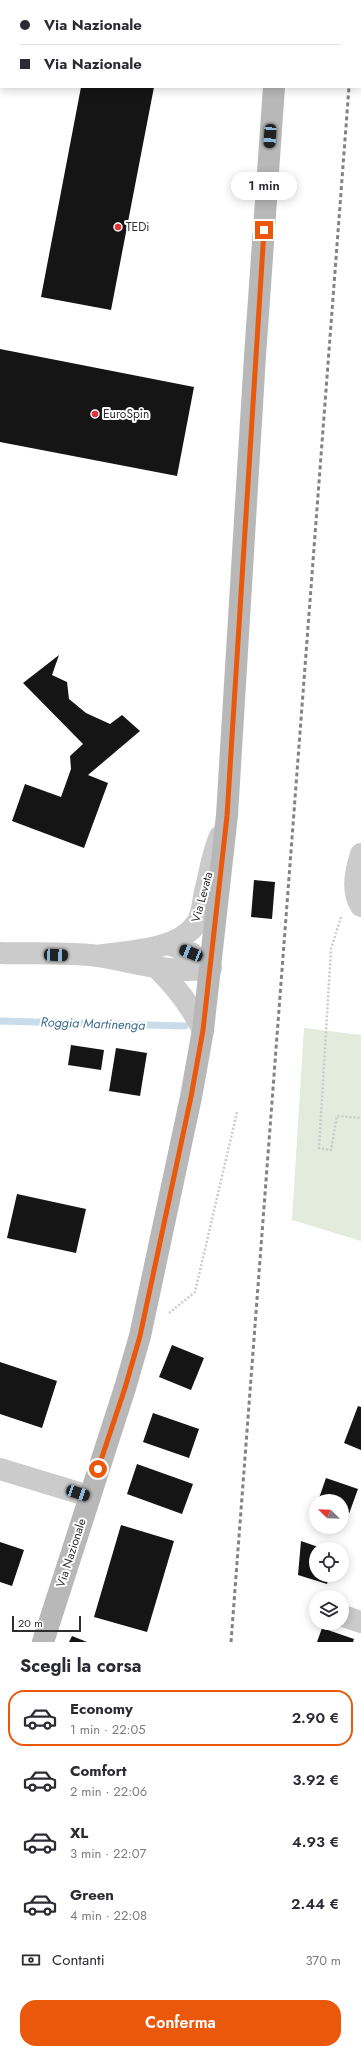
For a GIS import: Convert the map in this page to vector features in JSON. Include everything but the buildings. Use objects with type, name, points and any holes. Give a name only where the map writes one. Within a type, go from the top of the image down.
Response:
[{"type":"main road","name":"Via Nazionale","points":[[43,1642],[125,1388],[140,1336],[191,1097],[203,1030],[227,816],[254,356],[274,88]]},
{"type":"street","name":"Via Levata","points":[[97,956],[170,944],[183,937],[197,923],[206,891],[212,854],[227,816]]},
{"type":"street","points":[[352,908],[357,900],[358,863]]},
{"type":"street","points":[[170,944],[191,953],[211,968]]},
{"type":"street","name":"Via Levata","points":[[0,953],[97,956],[157,968],[193,971],[211,968]]},
{"type":"street","points":[[157,968],[178,989],[191,1007],[203,1030]]},
{"type":"street","points":[[0,1469],[89,1496]]},
{"type":"path","points":[[352,908],[331,949],[319,1148],[331,1150],[337,1116],[361,1118]]},
{"type":"path","points":[[140,1336],[195,1292],[237,1112]]},
{"type":"green space","points":[[304,1028],[361,1035],[361,1241],[292,1220]]},
{"type":"waterway","name":"Roggia Martinenga","points":[[0,1021],[185,1026]]},
{"type":"railway","points":[[231,1642],[349,88]]},
{"type":"place","name":"TEDi","points":[[118,227]]},
{"type":"place","name":"EuroSpin","points":[[95,414]]},
{"type":"route","points":[[98,1469],[125,1388],[140,1336],[191,1097],[203,1030],[227,816],[254,356],[264,230]]}]
